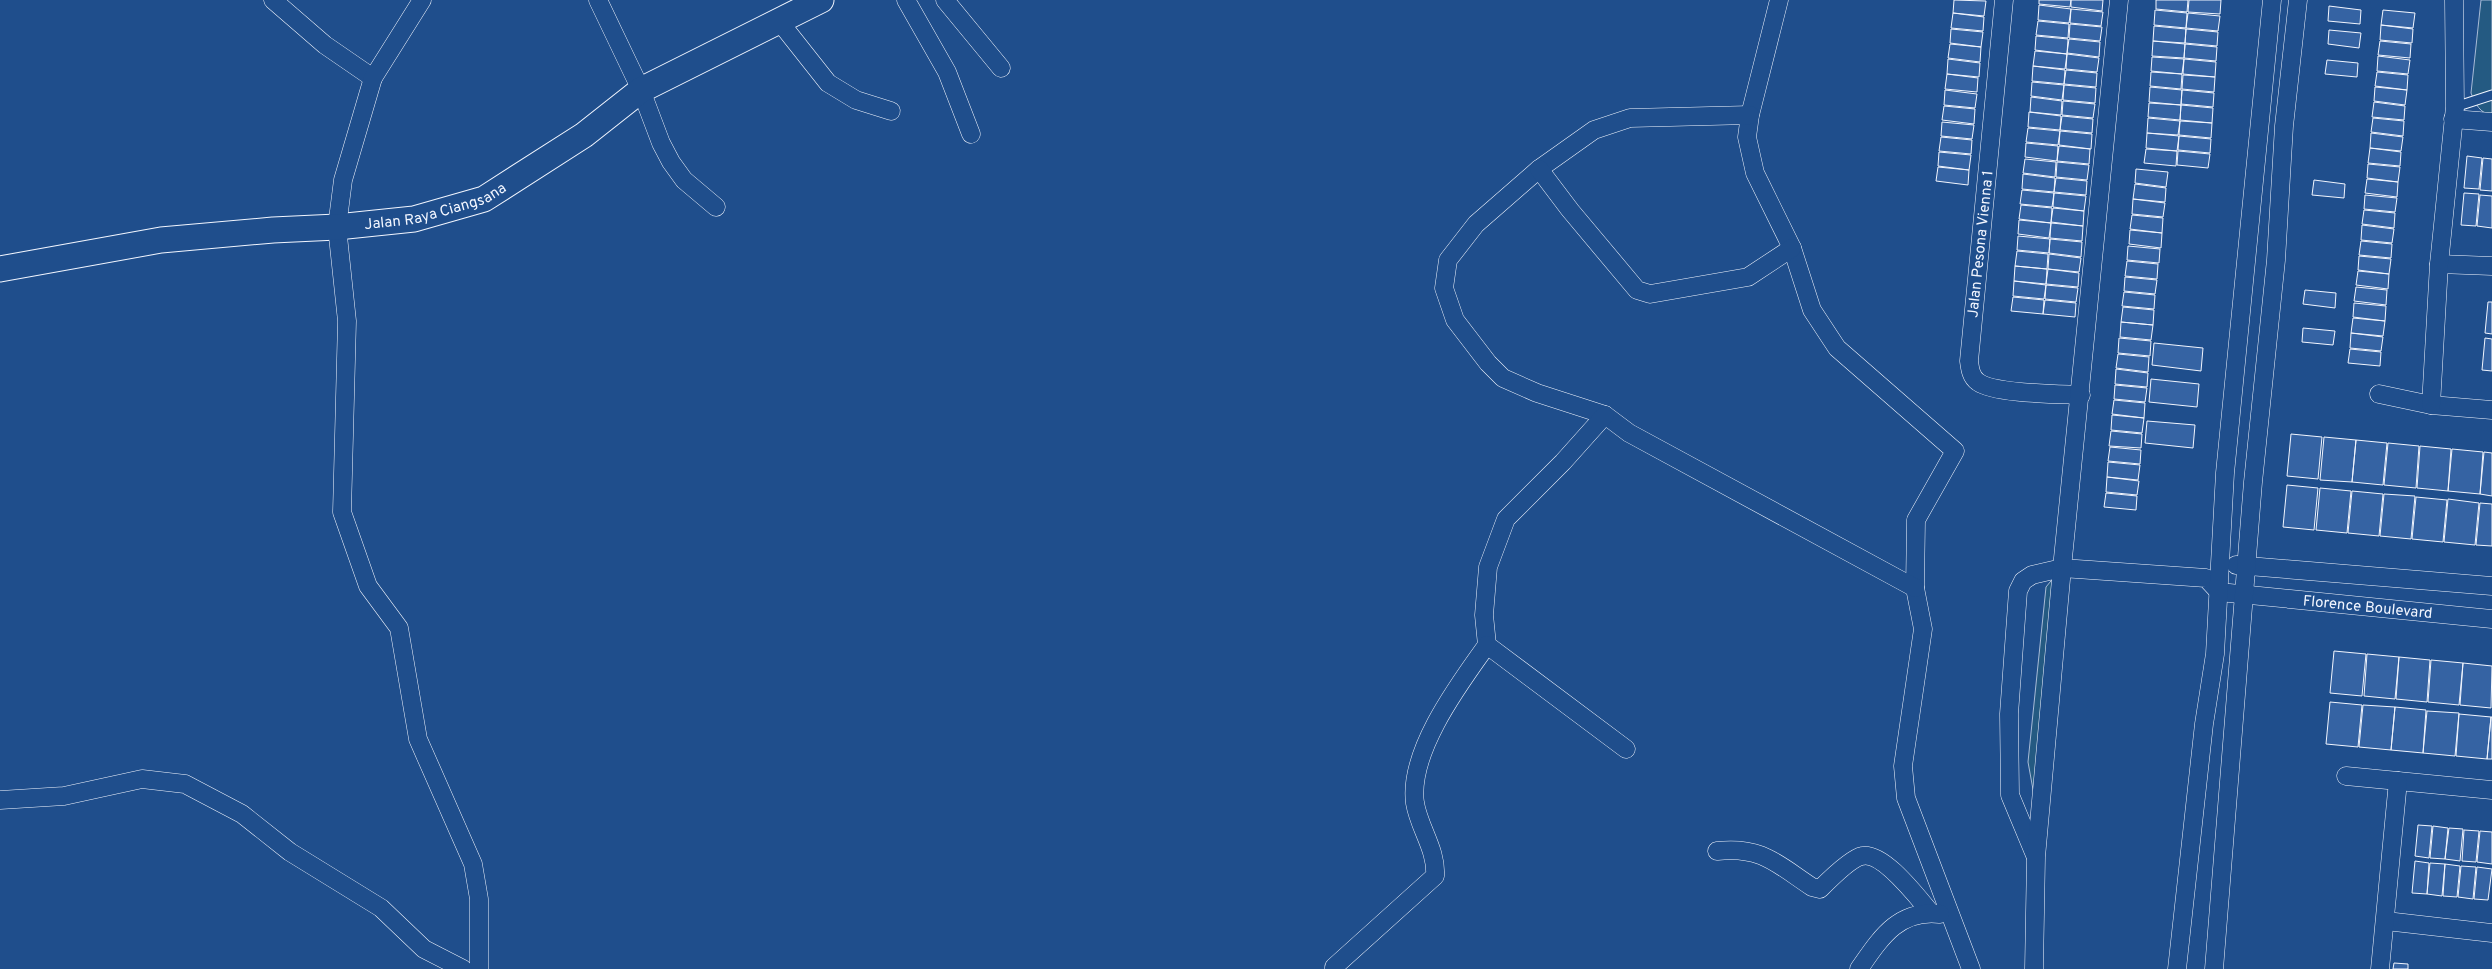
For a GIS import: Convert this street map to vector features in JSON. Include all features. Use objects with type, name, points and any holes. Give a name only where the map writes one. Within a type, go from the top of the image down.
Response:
[{"type":"main road","name":"Jalan Raya Ciangsana","points":[[0,269],[161,240],[337,227],[414,219],[484,199],[584,135],[641,90],[821,0]]},
{"type":"street","points":[[273,0],[325,45],[373,78]]},
{"type":"street","points":[[422,0],[373,78],[343,180],[337,227],[347,321],[342,512],[368,586],[399,628],[418,739],[473,864],[479,899],[479,969]]},
{"type":"street","points":[[598,0],[641,90],[661,143],[671,162],[684,180],[716,207]]},
{"type":"street","points":[[906,0],[947,72],[971,134]]},
{"type":"street","points":[[945,0],[1000,68]]},
{"type":"street","points":[[1779,0],[1750,115],[1747,138],[1755,172],[1792,248],[1812,310],[1837,348],[1955,451],[1916,520],[1915,588],[1922,628],[1903,766],[1906,798],[1971,969]]},
{"type":"street","name":"Jalan Pesona Vienna 1","points":[[2004,0],[1970,351],[1970,371],[1975,380],[1994,388],[2080,395]]},
{"type":"street","points":[[2034,969],[2036,857],[2062,568],[2119,0]]},
{"type":"street","points":[[2177,969],[2204,724],[2215,654],[2222,564],[2225,473],[2272,0]]},
{"type":"street","points":[[2214,969],[2252,482],[2276,260],[2284,126],[2298,0]]},
{"type":"street","points":[[2431,405],[2439,264],[2454,113],[2454,0]]},
{"type":"street","points":[[779,21],[828,83],[856,100],[891,111]]},
{"type":"street","points":[[2454,113],[2492,122]]},
{"type":"street","points":[[1750,115],[1630,118],[1594,130],[1539,168],[1476,224],[1448,260],[1444,288],[1455,320],[1503,378],[1538,393],[1605,415],[1629,433],[1915,588]]},
{"type":"street","points":[[1539,168],[1570,210],[1638,290],[1643,292],[1650,294],[1748,277],[1792,248]]},
{"type":"street","points":[[2439,264],[2492,266]]},
{"type":"street","points":[[2379,394],[2431,405],[2492,410]]},
{"type":"street","points":[[1334,969],[1435,876],[1436,864],[1416,806],[1414,792],[1416,777],[1430,736],[1452,693],[1488,645],[1484,615],[1488,567],[1506,519],[1564,462],[1605,415]]},
{"type":"street","points":[[2206,578],[2222,564]]},
{"type":"street","name":"Florence Boulevard","points":[[2222,564],[2492,586]]},
{"type":"street","points":[[2036,857],[2010,794],[2009,714],[2018,592],[2023,581],[2032,575],[2062,568],[2206,578],[2219,592]]},
{"type":"street","name":"Florence Boulevard","points":[[2219,592],[2492,619]]},
{"type":"street","points":[[1488,645],[1626,749]]},
{"type":"street","points":[[2346,776],[2492,790]]},
{"type":"street","points":[[0,800],[64,796],[142,779],[185,784],[242,814],[290,852],[381,908],[424,949],[463,969]]},
{"type":"street","points":[[2380,969],[2398,781]]},
{"type":"street","points":[[1717,850],[1744,849],[1762,855],[1812,888],[1820,889],[1860,856],[1871,855],[1889,867],[1931,913]]},
{"type":"street","points":[[1859,969],[1892,926],[1906,918],[1931,913],[1952,916]]},
{"type":"street","points":[[2386,921],[2492,933]]},
{"type":"lane","points":[[2454,113],[2492,95]]},
{"type":"shaded area","points":[[2481,0],[2492,0],[2492,115],[2481,110],[2471,93]]},
{"type":"shaded area","points":[[2055,576],[2036,806],[2028,762],[2046,587]]},
{"type":"building","points":[[1954,0],[1986,1],[1984,16],[1953,13]]},
{"type":"building","points":[[2039,0],[2071,0],[2070,7],[2039,4]]},
{"type":"building","points":[[2071,0],[2103,0],[2102,11],[2071,7]]},
{"type":"building","points":[[2156,0],[2188,0],[2187,12],[2156,9]]},
{"type":"building","points":[[2189,0],[2221,0],[2220,14],[2188,12]]},
{"type":"building","points":[[2039,5],[2071,9],[2069,23],[2038,20]]},
{"type":"building","points":[[2329,6],[2361,10],[2360,24],[2328,21]]},
{"type":"building","points":[[2071,9],[2103,12],[2101,26],[2070,23]]},
{"type":"building","points":[[2155,10],[2187,13],[2186,28],[2154,25]]},
{"type":"building","points":[[2383,10],[2415,13],[2413,28],[2381,25]]},
{"type":"building","points":[[1953,13],[1984,17],[1983,31],[1951,28]]},
{"type":"building","points":[[2188,13],[2220,16],[2218,31],[2186,28]]},
{"type":"building","points":[[2038,21],[2069,24],[2068,38],[2036,35]]},
{"type":"building","points":[[2070,24],[2102,27],[2100,41],[2069,38]]},
{"type":"building","points":[[2381,25],[2413,29],[2412,43],[2380,40]]},
{"type":"building","points":[[2154,26],[2186,29],[2185,43],[2153,41]]},
{"type":"building","points":[[1951,29],[1983,32],[1981,47],[1950,43]]},
{"type":"building","points":[[2186,29],[2218,32],[2217,46],[2185,43]]},
{"type":"building","points":[[2329,30],[2361,33],[2359,48],[2328,44]]},
{"type":"building","points":[[2036,36],[2068,39],[2067,54],[2035,50]]},
{"type":"building","points":[[2069,39],[2100,42],[2099,57],[2067,53]]},
{"type":"building","points":[[2153,41],[2185,44],[2184,58],[2152,56]]},
{"type":"building","points":[[2380,41],[2411,44],[2410,58],[2378,55]]},
{"type":"building","points":[[1950,44],[1981,47],[1980,62],[1948,58]]},
{"type":"building","points":[[2185,44],[2217,47],[2216,61],[2184,58]]},
{"type":"building","points":[[2035,51],[2067,54],[2065,69],[2033,66]]},
{"type":"building","points":[[2067,54],[2099,58],[2097,72],[2066,69]]},
{"type":"building","points":[[2378,56],[2410,60],[2408,74],[2377,71]]},
{"type":"building","points":[[2152,57],[2184,59],[2182,74],[2151,71]]},
{"type":"building","points":[[1948,59],[1980,63],[1979,77],[1947,74]]},
{"type":"building","points":[[2184,59],[2216,62],[2215,77],[2183,74]]},
{"type":"building","points":[[2327,60],[2358,63],[2357,77],[2325,74]]},
{"type":"building","points":[[2033,66],[2065,70],[2064,84],[2032,81]]},
{"type":"building","points":[[2066,70],[2097,73],[2096,87],[2064,84]]},
{"type":"building","points":[[2151,72],[2182,74],[2181,89],[2150,86]]},
{"type":"building","points":[[2377,72],[2408,75],[2407,90],[2375,86]]},
{"type":"building","points":[[1947,74],[1978,78],[1977,92],[1945,89]]},
{"type":"building","points":[[2183,75],[2215,77],[2214,92],[2182,89]]},
{"type":"building","points":[[2032,82],[2064,85],[2062,100],[2031,96]]},
{"type":"building","points":[[2064,85],[2096,88],[2095,103],[2063,100]]},
{"type":"building","points":[[2150,87],[2182,90],[2181,105],[2149,102]]},
{"type":"building","points":[[2375,87],[2407,90],[2405,105],[2374,101]]},
{"type":"building","points":[[1945,90],[1977,94],[1975,108],[1944,105]]},
{"type":"building","points":[[2182,90],[2214,93],[2213,107],[2181,104]]},
{"type":"building","points":[[2031,97],[2062,101],[2061,115],[2030,112]]},
{"type":"building","points":[[2063,101],[2095,104],[2093,118],[2062,115]]},
{"type":"building","points":[[2374,102],[2405,106],[2404,120],[2372,117]]},
{"type":"building","points":[[2149,103],[2181,105],[2180,120],[2148,117]]},
{"type":"building","points":[[2181,105],[2213,108],[2212,123],[2180,120]]},
{"type":"building","points":[[1944,106],[1975,109],[1974,124],[1942,120]]},
{"type":"building","points":[[2029,112],[2061,116],[2060,130],[2028,127]]},
{"type":"building","points":[[2062,116],[2093,119],[2092,133],[2060,130]]},
{"type":"building","points":[[2148,118],[2180,121],[2178,135],[2147,133]]},
{"type":"building","points":[[2373,118],[2404,121],[2403,136],[2371,132]]},
{"type":"building","points":[[2180,121],[2212,123],[2211,138],[2179,135]]},
{"type":"building","points":[[1942,122],[1974,125],[1972,139],[1941,136]]},
{"type":"building","points":[[2028,128],[2060,131],[2058,145],[2026,142]]},
{"type":"building","points":[[2060,131],[2092,134],[2091,149],[2059,145]]},
{"type":"building","points":[[2147,133],[2179,136],[2177,151],[2146,148]]},
{"type":"building","points":[[2371,133],[2403,137],[2401,151],[2370,148]]},
{"type":"building","points":[[2179,136],[2211,139],[2210,153],[2178,150]]},
{"type":"building","points":[[1941,137],[1972,140],[1971,154],[1939,151]]},
{"type":"building","points":[[2026,143],[2058,146],[2057,161],[2025,157]]},
{"type":"building","points":[[2059,146],[2090,149],[2089,164],[2057,161]]},
{"type":"building","points":[[2370,148],[2401,152],[2400,166],[2368,163]]},
{"type":"building","points":[[2146,149],[2177,151],[2176,166],[2144,163]]},
{"type":"building","points":[[2178,151],[2210,154],[2208,168],[2177,165]]},
{"type":"building","points":[[1939,152],[1971,155],[1969,170],[1938,166]]},
{"type":"building","points":[[2467,156],[2482,158],[2479,189],[2464,188]]},
{"type":"building","points":[[2483,158],[2492,159],[2492,191],[2480,190]]},
{"type":"building","points":[[2025,159],[2056,162],[2055,177],[2023,173]]},
{"type":"building","points":[[2057,162],[2089,165],[2087,180],[2056,177]]},
{"type":"building","points":[[2368,164],[2400,167],[2398,182],[2367,178]]},
{"type":"building","points":[[1938,167],[1969,170],[1968,185],[1936,181]]},
{"type":"building","points":[[2136,169],[2168,172],[2166,187],[2135,183]]},
{"type":"building","points":[[2023,174],[2055,178],[2054,192],[2022,189]]},
{"type":"building","points":[[2056,178],[2087,181],[2086,195],[2054,192]]},
{"type":"building","points":[[2367,179],[2398,182],[2397,197],[2365,193]]},
{"type":"building","points":[[2314,180],[2345,184],[2344,198],[2312,195]]},
{"type":"building","points":[[2135,184],[2166,188],[2165,202],[2133,199]]},
{"type":"building","points":[[2022,190],[2054,193],[2052,207],[2020,204]]},
{"type":"building","points":[[2054,193],[2086,196],[2084,211],[2053,207]]},
{"type":"building","points":[[2464,193],[2479,194],[2476,226],[2461,225]]},
{"type":"building","points":[[2365,195],[2397,198],[2395,212],[2364,209]]},
{"type":"building","points":[[2480,195],[2492,196],[2492,228],[2477,226]]},
{"type":"building","points":[[2133,199],[2165,203],[2163,217],[2132,214]]},
{"type":"building","points":[[2021,205],[2052,208],[2051,223],[2019,219]]},
{"type":"building","points":[[2053,208],[2084,211],[2083,226],[2051,222]]},
{"type":"building","points":[[2364,210],[2395,213],[2394,228],[2362,224]]},
{"type":"building","points":[[2132,215],[2163,218],[2162,233],[2130,229]]},
{"type":"building","points":[[2019,220],[2051,223],[2049,238],[2018,234]]},
{"type":"building","points":[[2051,223],[2083,226],[2082,241],[2050,238]]},
{"type":"building","points":[[2362,225],[2394,229],[2392,243],[2361,240]]},
{"type":"building","points":[[2130,230],[2162,233],[2161,248],[2129,244]]},
{"type":"building","points":[[2018,236],[2050,239],[2049,253],[2017,250]]},
{"type":"building","points":[[2050,239],[2082,242],[2081,257],[2049,253]]},
{"type":"building","points":[[2361,241],[2392,244],[2391,258],[2359,255]]},
{"type":"building","points":[[2128,246],[2160,249],[2159,263],[2127,260]]},
{"type":"building","points":[[2017,251],[2048,254],[2047,269],[2015,266]]},
{"type":"building","points":[[2049,254],[2081,258],[2079,272],[2048,269]]},
{"type":"building","points":[[2359,256],[2391,259],[2389,274],[2358,270]]},
{"type":"building","points":[[2127,261],[2158,264],[2157,279],[2125,276]]},
{"type":"building","points":[[2015,266],[2047,269],[2046,284],[2014,281]]},
{"type":"building","points":[[2048,269],[2079,273],[2078,287],[2046,284]]},
{"type":"building","points":[[2358,271],[2389,274],[2388,289],[2356,285]]},
{"type":"building","points":[[2125,277],[2157,280],[2155,294],[2124,291]]},
{"type":"building","points":[[2014,281],[2046,285],[2044,299],[2013,296]]},
{"type":"building","points":[[2046,285],[2078,288],[2076,302],[2045,299]]},
{"type":"building","points":[[2356,287],[2387,290],[2386,305],[2354,301]]},
{"type":"building","points":[[2305,290],[2336,293],[2335,308],[2303,304]]},
{"type":"building","points":[[2124,292],[2155,295],[2154,309],[2122,306]]},
{"type":"building","points":[[2013,297],[2044,300],[2043,314],[2011,311]]},
{"type":"building","points":[[2045,300],[2076,303],[2075,317],[2043,314]]},
{"type":"building","points":[[2488,302],[2492,302],[2492,334],[2485,333]]},
{"type":"building","points":[[2354,303],[2386,306],[2385,321],[2353,317]]},
{"type":"building","points":[[2123,307],[2154,310],[2153,325],[2121,322]]},
{"type":"building","points":[[2353,318],[2385,321],[2383,336],[2351,333]]},
{"type":"building","points":[[2121,322],[2153,325],[2151,340],[2120,337]]},
{"type":"building","points":[[2303,328],[2335,331],[2333,345],[2302,342]]},
{"type":"building","points":[[2351,333],[2383,337],[2381,351],[2350,348]]},
{"type":"building","points":[[2119,338],[2151,341],[2150,356],[2118,353]]},
{"type":"building","points":[[2485,338],[2492,339],[2492,371],[2482,370]]},
{"type":"building","points":[[2154,343],[2203,348],[2201,371],[2152,365]]},
{"type":"building","points":[[2350,349],[2381,352],[2380,366],[2348,363]]},
{"type":"building","points":[[2118,354],[2149,357],[2148,372],[2116,368]]},
{"type":"building","points":[[2116,369],[2148,373],[2147,387],[2115,384]]},
{"type":"building","points":[[2151,379],[2199,384],[2197,407],[2149,402]]},
{"type":"building","points":[[2115,385],[2147,388],[2145,402],[2114,399]]},
{"type":"building","points":[[2114,400],[2145,403],[2144,418],[2112,414]]},
{"type":"building","points":[[2112,415],[2144,418],[2142,433],[2111,430]]},
{"type":"building","points":[[2147,421],[2195,425],[2193,448],[2145,443]]},
{"type":"building","points":[[2111,431],[2142,434],[2141,448],[2109,446]]},
{"type":"building","points":[[2291,434],[2322,437],[2318,479],[2287,476]]},
{"type":"building","points":[[2324,437],[2356,440],[2352,482],[2320,480]]},
{"type":"building","points":[[2356,440],[2387,443],[2383,485],[2352,482]]},
{"type":"building","points":[[2388,443],[2419,446],[2416,488],[2384,485]]},
{"type":"building","points":[[2420,446],[2451,449],[2448,491],[2417,488]]},
{"type":"building","points":[[2110,447],[2141,450],[2140,464],[2108,461]]},
{"type":"building","points":[[2452,449],[2483,452],[2480,494],[2448,491]]},
{"type":"building","points":[[2484,452],[2492,453],[2492,496],[2480,494]]},
{"type":"building","points":[[2108,462],[2140,465],[2138,480],[2107,477]]},
{"type":"building","points":[[2107,477],[2139,481],[2137,495],[2106,492]]},
{"type":"building","points":[[2287,485],[2318,488],[2314,530],[2283,527]]},
{"type":"building","points":[[2320,488],[2351,491],[2347,533],[2316,530]]},
{"type":"building","points":[[2352,491],[2383,494],[2379,536],[2348,533]]},
{"type":"building","points":[[2106,493],[2137,496],[2136,510],[2104,507]]},
{"type":"building","points":[[2384,494],[2415,496],[2411,539],[2380,536]]},
{"type":"building","points":[[2416,497],[2447,500],[2443,542],[2412,539]]},
{"type":"building","points":[[2448,499],[2479,503],[2475,545],[2444,542]]},
{"type":"building","points":[[2480,503],[2492,504],[2492,546],[2476,545]]},
{"type":"building","points":[[2334,651],[2366,654],[2362,696],[2330,693]]},
{"type":"building","points":[[2367,654],[2399,657],[2395,699],[2364,696]]},
{"type":"building","points":[[2399,657],[2430,660],[2427,702],[2396,699]]},
{"type":"building","points":[[2431,660],[2463,663],[2459,705],[2428,702]]},
{"type":"building","points":[[2463,663],[2492,666],[2491,708],[2460,705]]},
{"type":"building","points":[[2330,702],[2362,705],[2358,747],[2326,744]]},
{"type":"building","points":[[2363,705],[2395,707],[2391,750],[2359,747]]},
{"type":"building","points":[[2395,707],[2426,710],[2423,753],[2391,750]]},
{"type":"building","points":[[2427,711],[2459,713],[2455,756],[2423,753]]},
{"type":"building","points":[[2459,714],[2491,717],[2487,759],[2456,756]]},
{"type":"building","points":[[2491,717],[2492,759],[2487,759]]},
{"type":"building","points":[[2418,825],[2432,826],[2429,858],[2415,856]]},
{"type":"building","points":[[2433,826],[2448,828],[2445,859],[2430,858]]},
{"type":"building","points":[[2449,828],[2463,829],[2460,861],[2445,859]]},
{"type":"building","points":[[2464,830],[2479,831],[2476,862],[2462,861]]},
{"type":"building","points":[[2480,831],[2492,832],[2492,864],[2477,862]]},
{"type":"building","points":[[2415,861],[2429,863],[2427,894],[2412,893]]},
{"type":"building","points":[[2430,863],[2445,864],[2442,896],[2427,894]]},
{"type":"building","points":[[2445,864],[2460,866],[2457,897],[2443,896]]},
{"type":"building","points":[[2461,866],[2476,867],[2473,899],[2458,897]]},
{"type":"building","points":[[2477,867],[2492,869],[2488,900],[2474,899]]},
{"type":"building","points":[[2394,963],[2408,964],[2408,969],[2393,969]]}]
